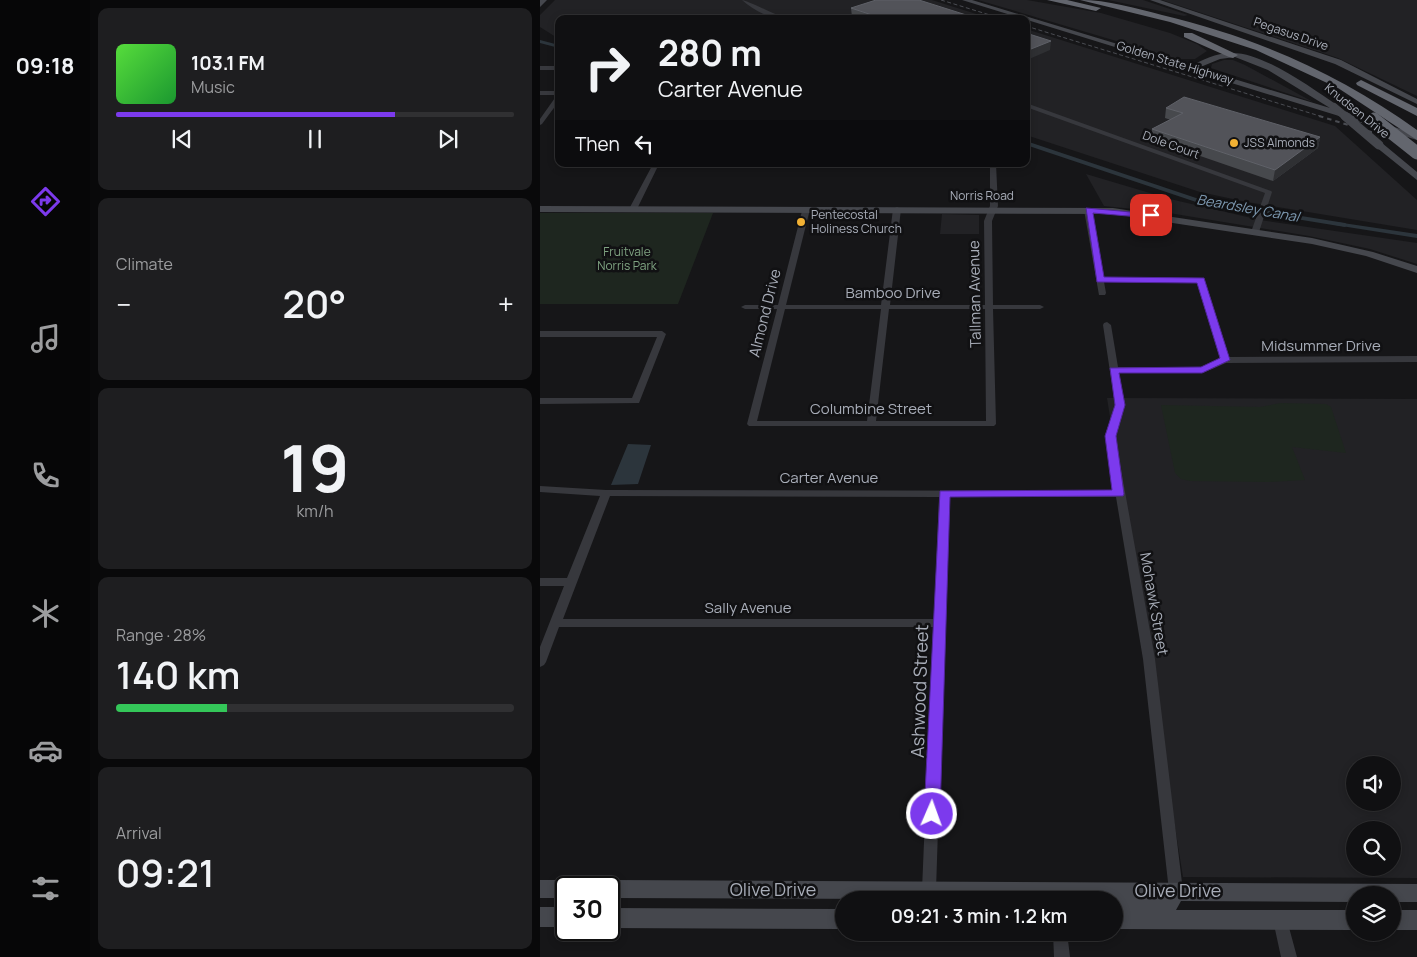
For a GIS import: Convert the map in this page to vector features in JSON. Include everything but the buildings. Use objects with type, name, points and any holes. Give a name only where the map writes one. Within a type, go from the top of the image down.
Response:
[{"type":"highway","name":"Golden State Highway","points":[[1052,0],[1115,9],[1198,27],[1285,58],[1368,100],[1417,136]]},
{"type":"highway","name":"Golden State Highway","points":[[1085,0],[1184,29],[1257,55],[1327,88],[1374,118],[1417,153]]},
{"type":"highway","points":[[1115,9],[1174,30],[1233,55]]},
{"type":"highway","points":[[1115,9],[1179,18],[1262,42],[1359,82],[1417,113]]},
{"type":"highway","points":[[1212,45],[1217,52],[1212,58]]},
{"type":"main road","name":"Olive Drive","points":[[620,918],[835,918]]},
{"type":"street","points":[[540,5],[544,0]]},
{"type":"street","points":[[744,0],[755,8],[773,15]]},
{"type":"street","name":"Golden State Highway","points":[[965,0],[1015,15]]},
{"type":"street","name":"Pegasus Drive","points":[[1153,0],[1338,62],[1417,102]]},
{"type":"street","name":"Golden State Highway","points":[[1030,20],[1417,136]]},
{"type":"street","points":[[1191,68],[1212,58],[1233,55]]},
{"type":"street","name":"Knudsen Drive","points":[[1233,55],[1275,72],[1310,91],[1334,107],[1417,177]]},
{"type":"street","points":[[540,68],[555,68]]},
{"type":"street","points":[[540,93],[555,95]]},
{"type":"street","points":[[541,120],[555,101]]},
{"type":"street","name":"Dole Court","points":[[1030,106],[1269,192],[1255,232]]},
{"type":"street","points":[[633,209],[654,167]]},
{"type":"street","name":"Tallman Avenue","points":[[991,424],[988,221],[993,210],[993,167]]},
{"type":"street","name":"Norris Road","points":[[540,209],[1088,210],[1151,215],[1255,232],[1348,249],[1417,270]]},
{"type":"street","name":"Almond Drive","points":[[752,424],[806,209]]},
{"type":"street","points":[[871,424],[897,210]]},
{"type":"street","points":[[1088,210],[1102,293]]},
{"type":"street","points":[[1100,280],[1201,280],[1225,360],[1202,370],[1114,370]]},
{"type":"street","name":"Bamboo Drive","points":[[745,307],[1040,307]]},
{"type":"street","name":"Mohawk Street","points":[[1107,325],[1120,405],[1110,436],[1118,494],[1149,660],[1176,891]]},
{"type":"street","points":[[540,334],[662,334],[636,401],[540,401]]},
{"type":"street","name":"Midsummer Drive","points":[[1225,360],[1417,359]]},
{"type":"street","name":"Columbine Street","points":[[752,424],[991,424]]},
{"type":"street","name":"Carter Avenue","points":[[540,489],[606,493],[1118,494]]},
{"type":"street","points":[[540,662],[606,493]]},
{"type":"street","name":"Ashwood Street","points":[[929,890],[944,493]]},
{"type":"street","points":[[540,582],[571,582]]},
{"type":"street","name":"Sally Avenue","points":[[556,623],[940,624]]},
{"type":"street","points":[[540,889],[555,889]]},
{"type":"street","name":"Olive Drive","points":[[620,889],[1417,893]]},
{"type":"street","points":[[1123,905],[1171,902],[1176,891]]},
{"type":"street","points":[[540,917],[555,918]]},
{"type":"street","name":"Olive Drive","points":[[1123,919],[1346,920]]},
{"type":"street","points":[[1280,920],[1289,957]]},
{"type":"street","points":[[1401,920],[1417,920]]},
{"type":"street","points":[[1061,941],[1062,957]]},
{"type":"shaded area","points":[[555,0],[932,0],[979,15],[555,15],[555,36],[540,27],[540,15]]},
{"type":"shaded area","points":[[978,0],[1027,0],[1101,13],[1170,33],[1197,44],[1207,51],[1195,59],[1177,59]]},
{"type":"shaded area","points":[[1108,0],[1143,0],[1188,15],[1184,16]]},
{"type":"shaded area","points":[[1162,0],[1417,0],[1417,96],[1338,58]]},
{"type":"shaded area","points":[[1030,30],[1335,126],[1417,200],[1417,230],[1247,202],[1200,192],[1030,136]]},
{"type":"shaded area","points":[[1224,60],[1233,60],[1245,65],[1313,102],[1211,68],[1212,64]]},
{"type":"shaded area","points":[[1086,174],[1170,199],[1260,220],[1417,243],[1417,264],[1370,249],[1309,236],[1163,212],[1104,206]]},
{"type":"shaded area","points":[[942,214],[979,215],[979,234],[940,234]]},
{"type":"shaded area","points":[[1336,222],[1417,234],[1417,238],[1335,225]]},
{"type":"shaded area","points":[[1107,398],[1417,399],[1417,878],[1183,877]]},
{"type":"shaded area","points":[[628,444],[651,445],[638,484],[611,485]]},
{"type":"green space","name":"Fruitvale Norris Park","points":[[540,213],[713,213],[678,304],[540,304]]},
{"type":"green space","points":[[1281,403],[1326,404],[1331,407],[1346,453],[1292,447],[1305,480],[1268,482],[1190,481],[1181,479],[1175,473],[1161,405],[1260,407]]},
{"type":"waterway","name":"Beardsley Canal","points":[[540,41],[555,46]]},
{"type":"waterway","name":"Beardsley Canal","points":[[1030,144],[1201,202],[1345,225]]},
{"type":"railway","points":[[941,0],[990,15]]},
{"type":"railway","points":[[1030,27],[1323,117]]},
{"type":"railway","points":[[1319,116],[1417,146]]},
{"type":"place","name":"JSS Almonds","points":[[1234,143]]},
{"type":"place","name":"Pentecostal Holiness Church","points":[[801,222]]},
{"type":"route","points":[[932,814],[944,493],[1118,494],[1110,436],[1120,405],[1114,370],[1202,370],[1225,360],[1201,280],[1100,280],[1088,210],[1151,215]]}]
